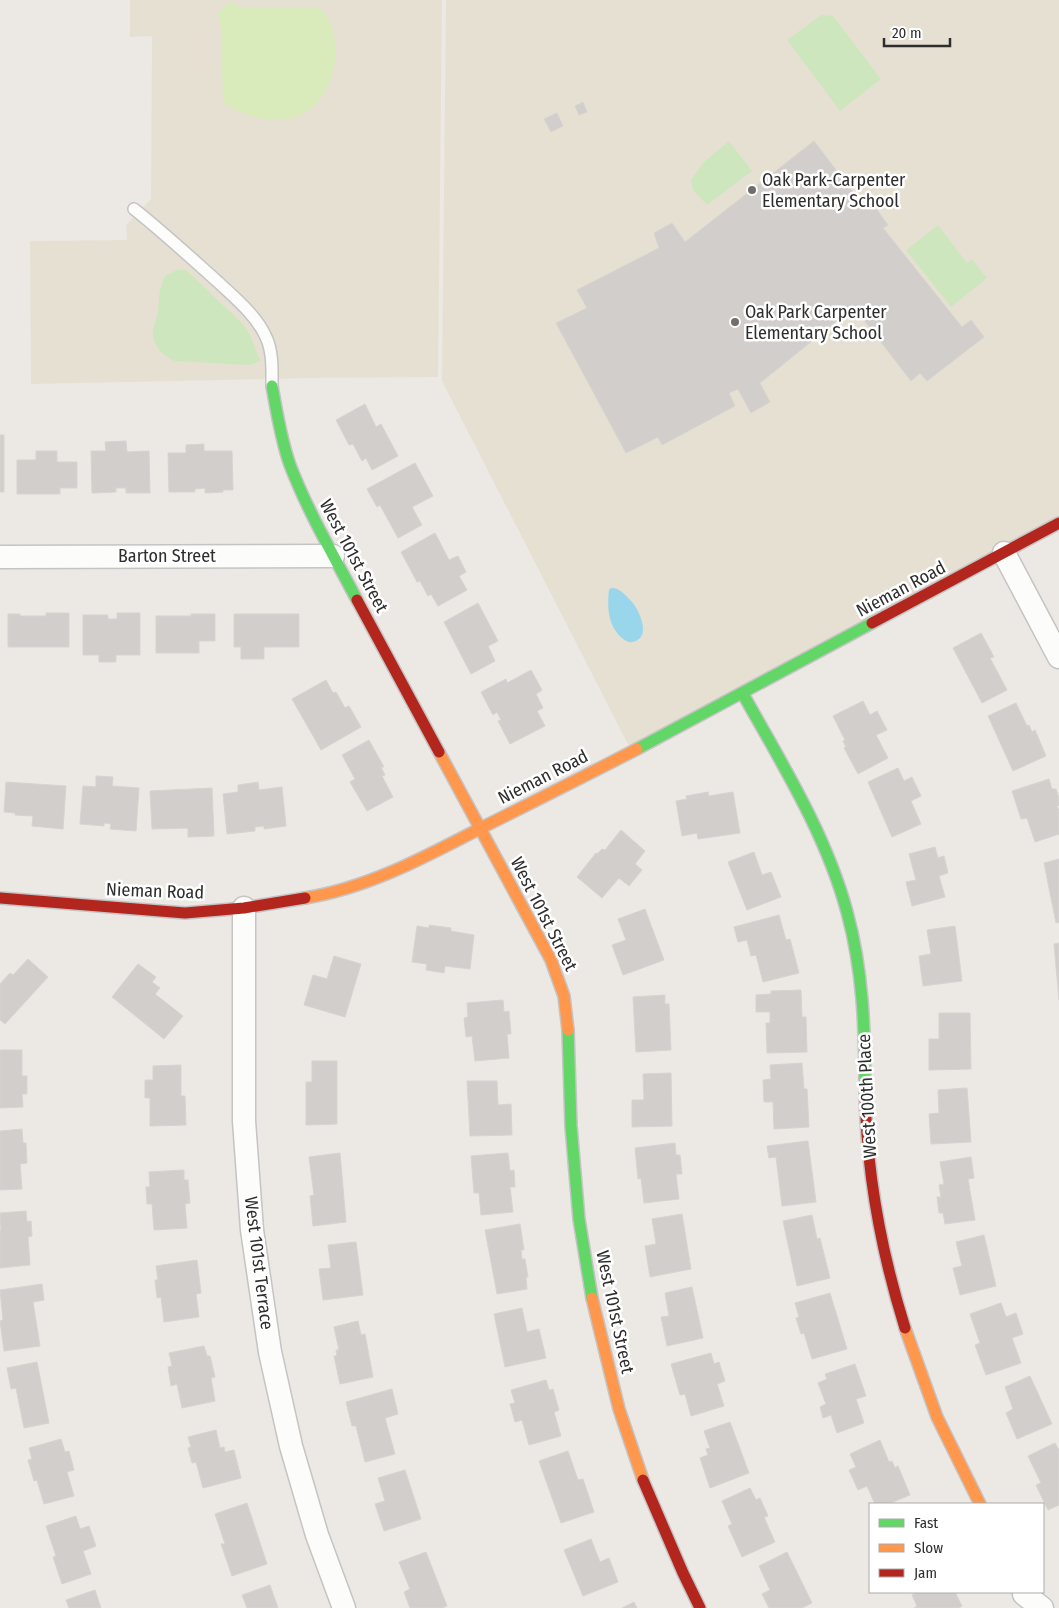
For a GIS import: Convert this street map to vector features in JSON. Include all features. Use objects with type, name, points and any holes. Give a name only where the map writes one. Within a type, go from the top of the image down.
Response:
[{"type":"street","name":"West 101st Street","points":[[272,386],[280,430],[290,464],[313,517],[551,960],[564,996],[568,1021],[571,1126],[579,1219],[595,1314],[619,1409],[647,1490],[700,1608]]},
{"type":"street","name":"Nieman Road","points":[[0,898],[185,912],[244,908],[325,895],[373,880],[423,858],[649,743],[1059,523]]},
{"type":"street","points":[[1004,553],[1059,657]]},
{"type":"street","name":"Barton Street","points":[[0,557],[333,556]]},
{"type":"street","name":"West 100th Place","points":[[743,694],[807,813],[823,846],[843,899],[858,962],[864,1018],[868,1153],[879,1229],[899,1310],[932,1405],[980,1503]]},
{"type":"street","name":"West 101st Terrace","points":[[244,908],[244,1121],[252,1230],[270,1352],[291,1446],[317,1535],[344,1608]]},
{"type":"street","points":[[1026,1598],[1042,1608]]},
{"type":"lane","points":[[134,209],[244,307],[257,322],[266,337],[271,355],[272,386]]},
{"type":"shaded area","points":[[130,0],[442,0],[438,377],[31,384],[30,241],[127,240],[126,225],[151,199],[152,36],[130,37]]},
{"type":"shaded area","name":"Oak Park-Carpenter Elementary School","points":[[446,0],[1059,0],[1059,523],[632,752],[442,381]]},
{"type":"green space","points":[[230,2],[244,8],[320,8],[329,20],[334,35],[334,68],[320,99],[309,110],[296,117],[268,120],[240,112],[223,103],[221,29],[218,13]]},
{"type":"green space","points":[[821,15],[833,16],[881,79],[840,111],[787,40]]},
{"type":"green space","points":[[729,141],[752,171],[707,205],[693,190],[691,180],[704,162]]},
{"type":"green space","points":[[938,225],[967,263],[972,259],[987,278],[951,307],[906,250]]},
{"type":"green space","points":[[177,270],[186,270],[244,325],[260,361],[249,365],[175,361],[159,349],[154,341],[153,331],[158,311],[160,289],[165,276]]},
{"type":"water","points":[[611,588],[618,589],[623,593],[639,612],[643,631],[642,636],[638,640],[627,641],[614,628],[611,622],[608,603],[609,590]]},
{"type":"building","points":[[583,102],[587,112],[579,115],[575,106]]},
{"type":"building","points":[[557,113],[563,126],[551,132],[544,119]]},
{"type":"building","points":[[814,141],[865,208],[872,203],[888,225],[883,228],[962,327],[971,320],[984,337],[927,381],[920,373],[911,381],[854,307],[760,383],[770,402],[751,413],[738,389],[729,393],[735,406],[662,445],[658,437],[626,453],[556,323],[587,308],[577,290],[659,248],[654,233],[672,223],[685,242]]},
{"type":"building","points":[[365,404],[376,427],[381,424],[398,456],[372,470],[366,458],[362,461],[353,444],[349,445],[336,420]]},
{"type":"building","points":[[0,435],[4,435],[4,492],[0,492]]},
{"type":"building","points":[[126,441],[127,452],[149,451],[150,493],[126,493],[126,488],[116,488],[116,492],[92,493],[91,451],[106,451],[105,442]]},
{"type":"building","points":[[204,444],[204,451],[232,451],[233,490],[205,493],[205,488],[195,489],[195,492],[169,492],[168,453],[186,453],[186,445]]},
{"type":"building","points":[[36,451],[57,451],[57,462],[77,462],[77,488],[60,488],[60,494],[17,494],[17,460],[36,460]]},
{"type":"building","points":[[415,463],[433,496],[412,507],[422,525],[398,538],[380,505],[377,507],[367,489]]},
{"type":"building","points":[[435,533],[449,560],[458,556],[466,572],[459,576],[467,590],[438,606],[431,594],[428,596],[420,581],[417,582],[401,552]]},
{"type":"building","points":[[478,603],[498,641],[488,646],[495,661],[471,674],[444,622]]},
{"type":"building","points":[[46,613],[69,613],[69,647],[8,647],[8,614],[46,616]]},
{"type":"building","points":[[117,613],[140,613],[140,655],[116,655],[116,662],[99,662],[99,655],[83,655],[83,615],[108,615],[108,619],[117,619]]},
{"type":"building","points":[[191,614],[215,614],[215,641],[199,641],[199,653],[156,653],[156,616],[191,616]]},
{"type":"building","points":[[234,614],[299,614],[299,647],[264,647],[264,659],[241,659],[241,647],[234,647]]},
{"type":"building","points":[[981,633],[994,657],[990,658],[1007,690],[982,703],[953,648]]},
{"type":"building","points":[[531,670],[542,690],[536,694],[543,708],[537,711],[545,726],[510,744],[498,721],[501,720],[497,712],[493,715],[481,692],[506,679],[507,683]]},
{"type":"building","points":[[326,680],[333,693],[336,692],[345,708],[349,706],[361,727],[321,750],[292,699]]},
{"type":"building","points":[[863,701],[870,715],[877,711],[887,730],[876,735],[888,758],[858,774],[844,748],[846,747],[843,741],[845,740],[833,716]]},
{"type":"building","points":[[1016,703],[1027,726],[1029,725],[1032,732],[1035,730],[1046,756],[1013,771],[988,716]]},
{"type":"building","points":[[369,740],[384,767],[381,767],[385,775],[382,776],[393,797],[367,811],[350,782],[355,779],[342,755]]},
{"type":"building","points":[[898,768],[904,781],[912,777],[921,796],[911,801],[921,824],[892,837],[868,782]]},
{"type":"building","points":[[96,776],[113,777],[112,786],[139,788],[136,831],[110,829],[111,824],[104,823],[104,826],[80,824],[83,786],[96,787]]},
{"type":"building","points":[[1049,779],[1052,789],[1056,789],[1059,798],[1059,805],[1057,806],[1059,811],[1059,834],[1035,842],[1027,818],[1021,819],[1012,791]]},
{"type":"building","points":[[6,782],[66,786],[63,829],[32,826],[33,816],[4,812]]},
{"type":"building","points":[[258,782],[259,790],[282,787],[286,826],[264,829],[264,826],[255,827],[255,831],[227,834],[223,794],[238,792],[238,785]]},
{"type":"building","points":[[212,788],[214,836],[188,837],[188,828],[152,829],[150,791]]},
{"type":"building","points":[[708,792],[709,796],[733,792],[740,833],[698,839],[697,833],[682,836],[676,801],[687,799],[686,796]]},
{"type":"building","points":[[621,830],[645,851],[635,864],[642,870],[629,886],[619,878],[602,898],[577,877],[596,853],[602,849],[605,850]]},
{"type":"building","points":[[935,847],[938,858],[944,856],[948,873],[939,876],[945,897],[912,906],[906,882],[916,880],[909,854]]},
{"type":"building","points":[[754,852],[762,875],[771,872],[781,897],[747,910],[728,862]]},
{"type":"building","points":[[1059,859],[1059,922],[1056,923],[1044,863]]},
{"type":"building","points":[[645,909],[664,960],[623,975],[612,945],[626,940],[618,919]]},
{"type":"building","points":[[779,915],[786,940],[790,939],[799,973],[763,982],[756,955],[751,956],[747,940],[738,942],[734,927]]},
{"type":"building","points":[[429,925],[451,928],[451,931],[474,935],[470,969],[445,966],[444,973],[426,970],[427,964],[412,962],[417,926],[429,928]]},
{"type":"building","points":[[955,926],[962,981],[923,986],[919,956],[931,954],[927,930]]},
{"type":"building","points":[[1059,943],[1059,1000],[1054,944]]},
{"type":"building","points":[[334,956],[361,964],[345,1017],[304,1005],[313,975],[327,979]]},
{"type":"building","points":[[28,959],[48,977],[5,1024],[0,1020],[0,984],[10,973],[13,975]]},
{"type":"building","points":[[138,964],[156,977],[152,982],[160,988],[155,994],[183,1016],[164,1039],[112,997]]},
{"type":"building","points":[[801,990],[802,1017],[806,1017],[807,1052],[767,1053],[766,1023],[770,1023],[770,1012],[756,1012],[756,995],[771,994],[771,991]]},
{"type":"building","points":[[665,995],[665,1004],[669,1004],[671,1050],[636,1052],[633,997]]},
{"type":"building","points":[[503,1000],[504,1012],[509,1011],[511,1034],[507,1034],[509,1058],[475,1061],[472,1036],[466,1037],[464,1018],[468,1017],[467,1003]]},
{"type":"building","points":[[939,1013],[970,1013],[971,1069],[929,1070],[929,1039],[939,1039]]},
{"type":"building","points":[[0,1050],[22,1050],[22,1076],[27,1076],[27,1094],[22,1094],[23,1107],[0,1108]]},
{"type":"building","points":[[312,1061],[337,1061],[337,1124],[306,1125],[306,1082],[312,1082]]},
{"type":"building","points":[[802,1063],[804,1089],[807,1089],[809,1127],[774,1129],[773,1102],[764,1102],[763,1080],[771,1079],[770,1065]]},
{"type":"building","points":[[181,1065],[181,1096],[185,1096],[186,1125],[150,1126],[150,1098],[145,1098],[145,1080],[153,1080],[153,1066]]},
{"type":"building","points":[[671,1073],[672,1126],[632,1127],[632,1100],[644,1100],[643,1074]]},
{"type":"building","points":[[467,1081],[497,1081],[498,1105],[511,1104],[512,1135],[470,1136]]},
{"type":"building","points":[[967,1088],[971,1142],[931,1144],[929,1114],[939,1113],[938,1090]]},
{"type":"building","points":[[22,1129],[23,1143],[26,1143],[27,1163],[20,1164],[22,1189],[0,1190],[0,1131]]},
{"type":"building","points":[[808,1141],[816,1202],[782,1206],[776,1157],[769,1158],[767,1146]]},
{"type":"building","points":[[675,1143],[676,1155],[680,1155],[682,1174],[676,1174],[679,1199],[644,1203],[641,1178],[638,1179],[635,1148]]},
{"type":"building","points":[[340,1153],[346,1222],[313,1226],[310,1196],[314,1195],[309,1157]]},
{"type":"building","points":[[508,1153],[510,1171],[514,1170],[515,1187],[510,1187],[513,1212],[481,1215],[479,1193],[474,1193],[471,1156]]},
{"type":"building","points":[[971,1157],[974,1178],[968,1179],[975,1220],[945,1224],[943,1213],[939,1213],[937,1197],[941,1197],[939,1185],[944,1184],[940,1162]]},
{"type":"building","points":[[184,1170],[184,1180],[188,1180],[190,1203],[185,1204],[187,1228],[154,1230],[152,1204],[147,1204],[146,1187],[150,1187],[149,1172]]},
{"type":"building","points":[[26,1211],[27,1222],[31,1221],[32,1236],[28,1237],[30,1265],[0,1268],[0,1213]]},
{"type":"building","points":[[682,1214],[691,1269],[650,1277],[645,1246],[656,1244],[652,1219]]},
{"type":"building","points":[[812,1215],[817,1239],[820,1238],[830,1278],[797,1286],[783,1221]]},
{"type":"building","points":[[520,1224],[524,1250],[521,1250],[522,1259],[525,1259],[528,1277],[526,1277],[527,1289],[497,1294],[485,1230]]},
{"type":"building","points":[[984,1235],[996,1286],[960,1295],[953,1268],[962,1266],[956,1242]]},
{"type":"building","points":[[356,1242],[363,1295],[323,1300],[319,1269],[331,1268],[328,1245]]},
{"type":"building","points":[[197,1260],[201,1293],[196,1294],[199,1317],[164,1322],[161,1297],[157,1298],[155,1280],[158,1280],[156,1266]]},
{"type":"building","points":[[42,1284],[44,1300],[33,1302],[40,1346],[4,1351],[0,1321],[3,1320],[0,1290]]},
{"type":"building","points":[[692,1287],[703,1338],[667,1346],[661,1317],[669,1316],[665,1293]]},
{"type":"building","points":[[830,1293],[847,1349],[812,1359],[804,1333],[801,1334],[796,1318],[799,1317],[795,1303]]},
{"type":"building","points":[[1001,1303],[1006,1317],[1016,1313],[1023,1334],[1012,1338],[1021,1363],[986,1375],[975,1345],[980,1343],[970,1314]]},
{"type":"building","points":[[522,1308],[527,1332],[539,1329],[546,1358],[505,1367],[494,1314]]},
{"type":"building","points":[[358,1321],[361,1335],[365,1334],[373,1377],[340,1384],[334,1356],[337,1356],[336,1350],[339,1350],[334,1327]]},
{"type":"building","points":[[204,1346],[207,1356],[210,1356],[215,1377],[211,1378],[215,1401],[182,1408],[177,1384],[171,1386],[168,1367],[172,1366],[169,1353]]},
{"type":"building","points":[[711,1353],[714,1364],[719,1362],[725,1381],[717,1384],[724,1406],[691,1416],[685,1394],[680,1395],[671,1364]]},
{"type":"building","points":[[37,1362],[49,1423],[24,1428],[16,1388],[11,1389],[7,1368]]},
{"type":"building","points":[[855,1364],[866,1396],[856,1399],[864,1423],[837,1433],[831,1415],[823,1418],[820,1407],[826,1404],[818,1383],[827,1379],[825,1374]]},
{"type":"building","points":[[1030,1376],[1052,1424],[1017,1439],[1006,1413],[1013,1409],[1005,1387]]},
{"type":"building","points":[[546,1380],[549,1390],[553,1389],[559,1410],[554,1412],[561,1436],[529,1445],[522,1420],[515,1422],[510,1404],[515,1403],[511,1390]]},
{"type":"building","points":[[392,1389],[398,1414],[385,1418],[395,1454],[365,1462],[356,1426],[352,1426],[346,1402]]},
{"type":"building","points":[[730,1422],[749,1473],[710,1488],[700,1458],[708,1455],[706,1449],[710,1448],[704,1431]]},
{"type":"building","points":[[216,1430],[220,1448],[224,1447],[225,1452],[234,1450],[241,1478],[203,1488],[196,1462],[192,1463],[188,1448],[191,1447],[188,1437]]},
{"type":"building","points":[[61,1439],[65,1452],[69,1451],[74,1470],[67,1472],[74,1496],[44,1504],[37,1480],[34,1481],[28,1460],[32,1459],[29,1448]]},
{"type":"building","points":[[880,1440],[889,1462],[892,1461],[895,1468],[898,1466],[910,1495],[890,1503],[875,1503],[867,1486],[858,1490],[849,1470],[856,1467],[850,1454]]},
{"type":"building","points":[[1055,1443],[1059,1450],[1059,1505],[1048,1510],[1036,1485],[1041,1483],[1028,1456]]},
{"type":"building","points":[[568,1451],[578,1480],[583,1479],[594,1512],[561,1523],[539,1461]]},
{"type":"building","points":[[405,1470],[421,1519],[384,1531],[375,1504],[385,1501],[378,1478]]},
{"type":"building","points":[[750,1488],[756,1500],[760,1498],[768,1516],[764,1517],[775,1542],[742,1557],[728,1526],[732,1524],[722,1501]]},
{"type":"building","points":[[247,1503],[267,1564],[232,1576],[221,1544],[225,1544],[215,1514]]},
{"type":"building","points":[[76,1516],[80,1529],[89,1526],[96,1546],[83,1551],[91,1574],[62,1584],[53,1557],[56,1556],[46,1526]]},
{"type":"building","points":[[591,1539],[600,1562],[609,1558],[618,1582],[583,1596],[564,1550]]},
{"type":"building","points":[[426,1552],[447,1606],[442,1608],[410,1608],[404,1592],[410,1589],[399,1562]]},
{"type":"building","points":[[787,1552],[812,1603],[802,1608],[769,1608],[762,1594],[770,1590],[759,1566]]},
{"type":"building","points":[[270,1585],[278,1608],[247,1608],[242,1595]]},
{"type":"building","points":[[95,1590],[101,1608],[69,1608],[66,1600]]},
{"type":"building","points":[[916,1593],[956,1593],[962,1606],[959,1608],[914,1608],[917,1606],[912,1595]]},
{"type":"building","points":[[634,1602],[637,1608],[622,1608]]},
{"type":"traffic: fast","points":[[272,386],[290,465],[313,517],[357,600]]},
{"type":"traffic: fast","points":[[637,749],[872,623]]},
{"type":"traffic: fast","points":[[743,694],[788,773],[815,827],[838,883],[847,912],[860,978],[864,1022],[865,1089]]},
{"type":"traffic: fast","points":[[568,1030],[571,1126],[579,1219],[592,1298]]},
{"type":"traffic: slow","points":[[305,898],[351,887],[396,870],[637,749]]},
{"type":"traffic: slow","points":[[439,752],[551,960],[564,996],[568,1030]]},
{"type":"traffic: slow","points":[[592,1298],[619,1409],[643,1480]]},
{"type":"traffic: slow","points":[[905,1328],[937,1417],[980,1503]]},
{"type":"traffic: jam","points":[[872,623],[1059,523]]},
{"type":"traffic: jam","points":[[357,600],[439,752]]},
{"type":"traffic: jam","points":[[0,898],[185,913],[244,908],[305,898]]},
{"type":"traffic: jam","points":[[865,1089],[868,1150],[876,1210],[896,1299],[905,1328]]},
{"type":"traffic: jam","points":[[643,1480],[700,1608]]},
{"type":"place","name":"Oak Park-Carpenter Elementary School","points":[[752,190]]},
{"type":"place","name":"Oak Park Carpenter Elementary School","points":[[735,322]]}]
